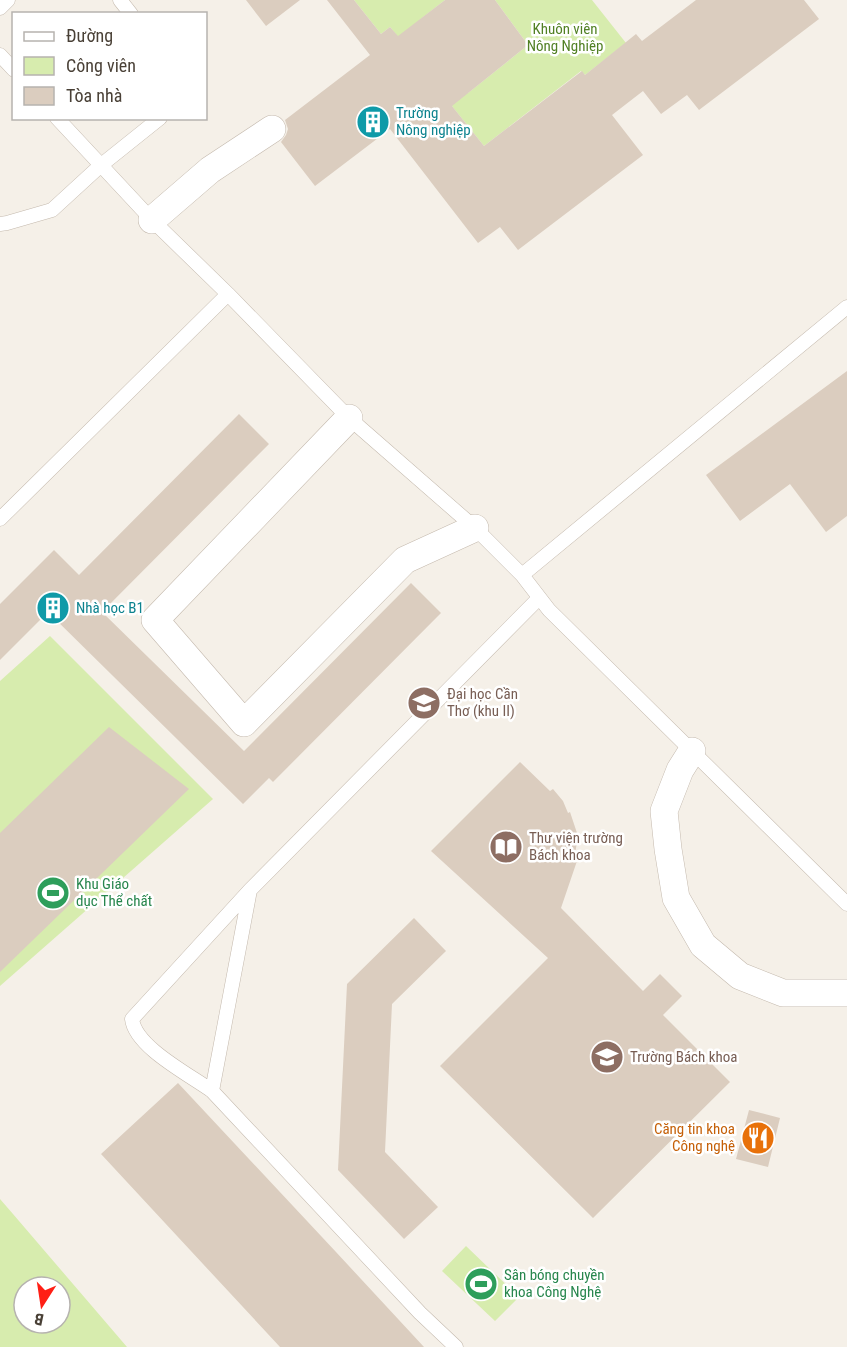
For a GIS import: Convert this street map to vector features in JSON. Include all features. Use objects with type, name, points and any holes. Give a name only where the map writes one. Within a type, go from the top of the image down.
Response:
[{"type":"street","points":[[152,220],[210,170],[272,129]]},
{"type":"street","points":[[350,418],[155,620],[244,723],[405,560],[475,528]]},
{"type":"street","points":[[692,752],[680,770],[664,811],[676,898],[703,945],[740,976],[783,993],[847,993]]},
{"type":"lane","points":[[0,8],[8,0]]},
{"type":"lane","points":[[120,0],[129,12]]},
{"type":"lane","points":[[0,55],[12,68]]},
{"type":"lane","points":[[59,120],[152,220],[350,418],[475,528],[522,575],[549,610],[847,904]]},
{"type":"lane","points":[[0,224],[52,210],[100,166],[158,120]]},
{"type":"lane","points":[[0,519],[228,294]]},
{"type":"lane","points":[[522,575],[847,307]]},
{"type":"lane","points":[[456,1347],[420,1313],[212,1091],[146,1046],[133,1027],[132,1019],[250,890],[539,598]]},
{"type":"lane","points":[[212,1091],[250,890]]},
{"type":"green space","points":[[354,0],[445,0],[422,18],[403,43],[390,27],[381,34]]},
{"type":"green space","name":"Khuôn viên Nông Nghiệp","points":[[495,0],[592,0],[626,43],[585,75],[581,71],[484,146],[423,70],[468,93],[528,45]]},
{"type":"green space","name":"Khu Giáo dục Thể chất","points":[[50,636],[213,799],[0,986],[0,681]]},
{"type":"green space","points":[[0,1199],[65,1275],[12,1275],[12,1335],[72,1335],[72,1283],[127,1347],[0,1347]]},
{"type":"green space","name":"Sân bóng chuyền khoa Công Nghệ","points":[[466,1246],[519,1297],[495,1321],[442,1271]]},
{"type":"building","points":[[246,0],[300,0],[266,26]]},
{"type":"building","name":"Trường Nông nghiệp","points":[[327,0],[354,0],[381,34],[390,27],[398,36],[445,0],[495,0],[528,45],[452,106],[484,146],[582,71],[585,75],[636,34],[642,41],[696,0],[804,0],[819,19],[699,110],[687,95],[661,114],[643,91],[612,115],[643,155],[518,250],[500,227],[478,243],[390,129],[315,186],[281,142],[288,129],[285,120],[370,55]]},
{"type":"building","points":[[847,371],[847,516],[826,532],[790,484],[740,521],[706,475]]},
{"type":"building","name":"Nhà học B1","points":[[239,414],[269,444],[102,612],[244,751],[411,583],[441,613],[273,782],[269,778],[243,804],[48,612],[0,660],[0,604],[54,550],[79,575]]},
{"type":"building","points":[[109,727],[189,789],[0,972],[0,833]]},
{"type":"building","points":[[520,762],[550,791],[553,789],[563,801],[568,813],[570,812],[578,836],[574,860],[577,861],[561,908],[643,991],[660,974],[682,996],[663,1015],[730,1082],[593,1218],[440,1066],[548,958],[431,851]]},
{"type":"building","points":[[414,918],[446,951],[392,1004],[385,1152],[438,1207],[404,1239],[338,1170],[347,984]]},
{"type":"building","points":[[178,1083],[424,1347],[280,1347],[101,1154]]},
{"type":"building","name":"Căng tin khoa Công nghệ","points":[[749,1110],[780,1118],[768,1167],[736,1159]]},
{"type":"place","name":"Trường Nông nghiệp","points":[[373,122]]},
{"type":"place","name":"Nhà học B1","points":[[53,608]]},
{"type":"place","name":"Đại học Cần Thơ (khu II)","points":[[424,703]]},
{"type":"place","name":"Thư viện trường Bách khoa","points":[[506,847]]},
{"type":"place","name":"Khu Giáo dục Thể chất","points":[[53,893]]},
{"type":"place","name":"Trường Bách khoa","points":[[607,1057]]},
{"type":"place","name":"Căng tin khoa Công nghệ","points":[[758,1138]]},
{"type":"place","name":"Sân bóng chuyền khoa Công Nghệ","points":[[481,1284]]}]
